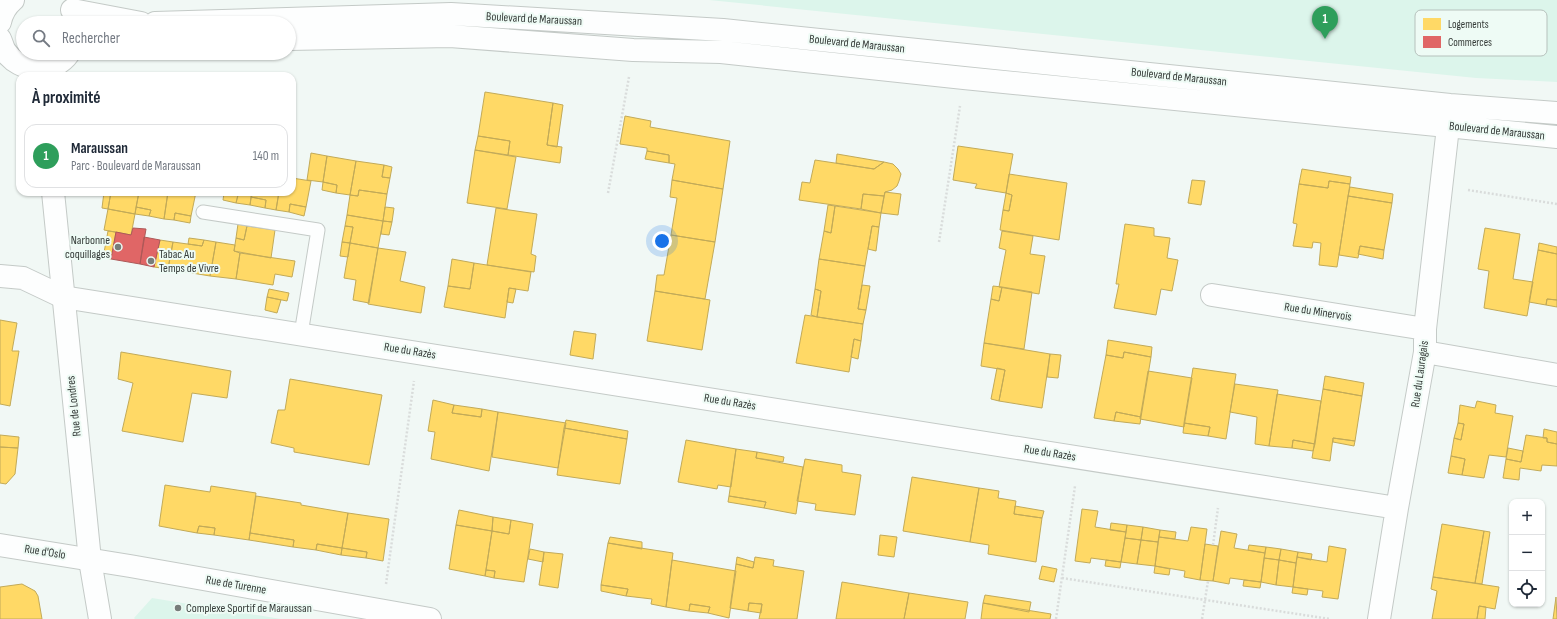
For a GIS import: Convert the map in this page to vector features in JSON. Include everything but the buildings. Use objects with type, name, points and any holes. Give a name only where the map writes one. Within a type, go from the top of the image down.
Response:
[{"type":"street","points":[[71,11],[100,16]]},
{"type":"street","name":"Boulevard de Maraussan","points":[[296,19],[451,14],[724,30],[1450,105],[1557,113]]},
{"type":"street","name":"Boulevard de Maraussan","points":[[296,39],[450,36],[633,50],[721,52],[964,78],[1557,137]]},
{"type":"street","points":[[2,47],[12,59],[21,65],[39,72]]},
{"type":"street","points":[[44,72],[63,60]]},
{"type":"street","name":"Rue du Lauragais","points":[[1379,619],[1425,352],[1425,329],[1448,127]]},
{"type":"street","name":"Rue de Londres","points":[[53,196],[90,560],[100,619]]},
{"type":"street","name":"Rue du Razès","points":[[0,276],[23,278],[63,296],[1397,508]]},
{"type":"street","name":"Rue du Minervois","points":[[1212,295],[1425,329]]},
{"type":"street","points":[[1425,352],[1557,374]]},
{"type":"street","name":"Rue d'Oslo","points":[[0,545],[90,560]]},
{"type":"street","name":"Rue de Turenne","points":[[90,560],[430,619]]},
{"type":"lane","points":[[203,212],[318,230],[301,334]]},
{"type":"path","points":[[608,193],[633,50]]},
{"type":"path","points":[[939,242],[964,78]]},
{"type":"path","points":[[1442,186],[1557,204]]},
{"type":"path","points":[[383,611],[418,353]]},
{"type":"path","points":[[1056,619],[1079,458]]},
{"type":"path","points":[[1213,545],[1222,480]]},
{"type":"path","points":[[1062,578],[1330,619]]},
{"type":"path","points":[[1202,619],[1208,581]]},
{"type":"green space","points":[[709,0],[1557,0],[1557,82],[1476,78]]},
{"type":"green space","name":"Complexe Sportif de Maraussan","points":[[152,598],[281,619],[135,619],[134,618]]},
{"type":"place","name":"Maraussan","points":[[1325,39]]},
{"type":"place","name":"Narbonne coquillages","points":[[118,247]]},
{"type":"place","name":"Tabac Au Temps de Vivre","points":[[151,261]]},
{"type":"place","name":"Complexe Sportif de Maraussan","points":[[178,608]]}]
